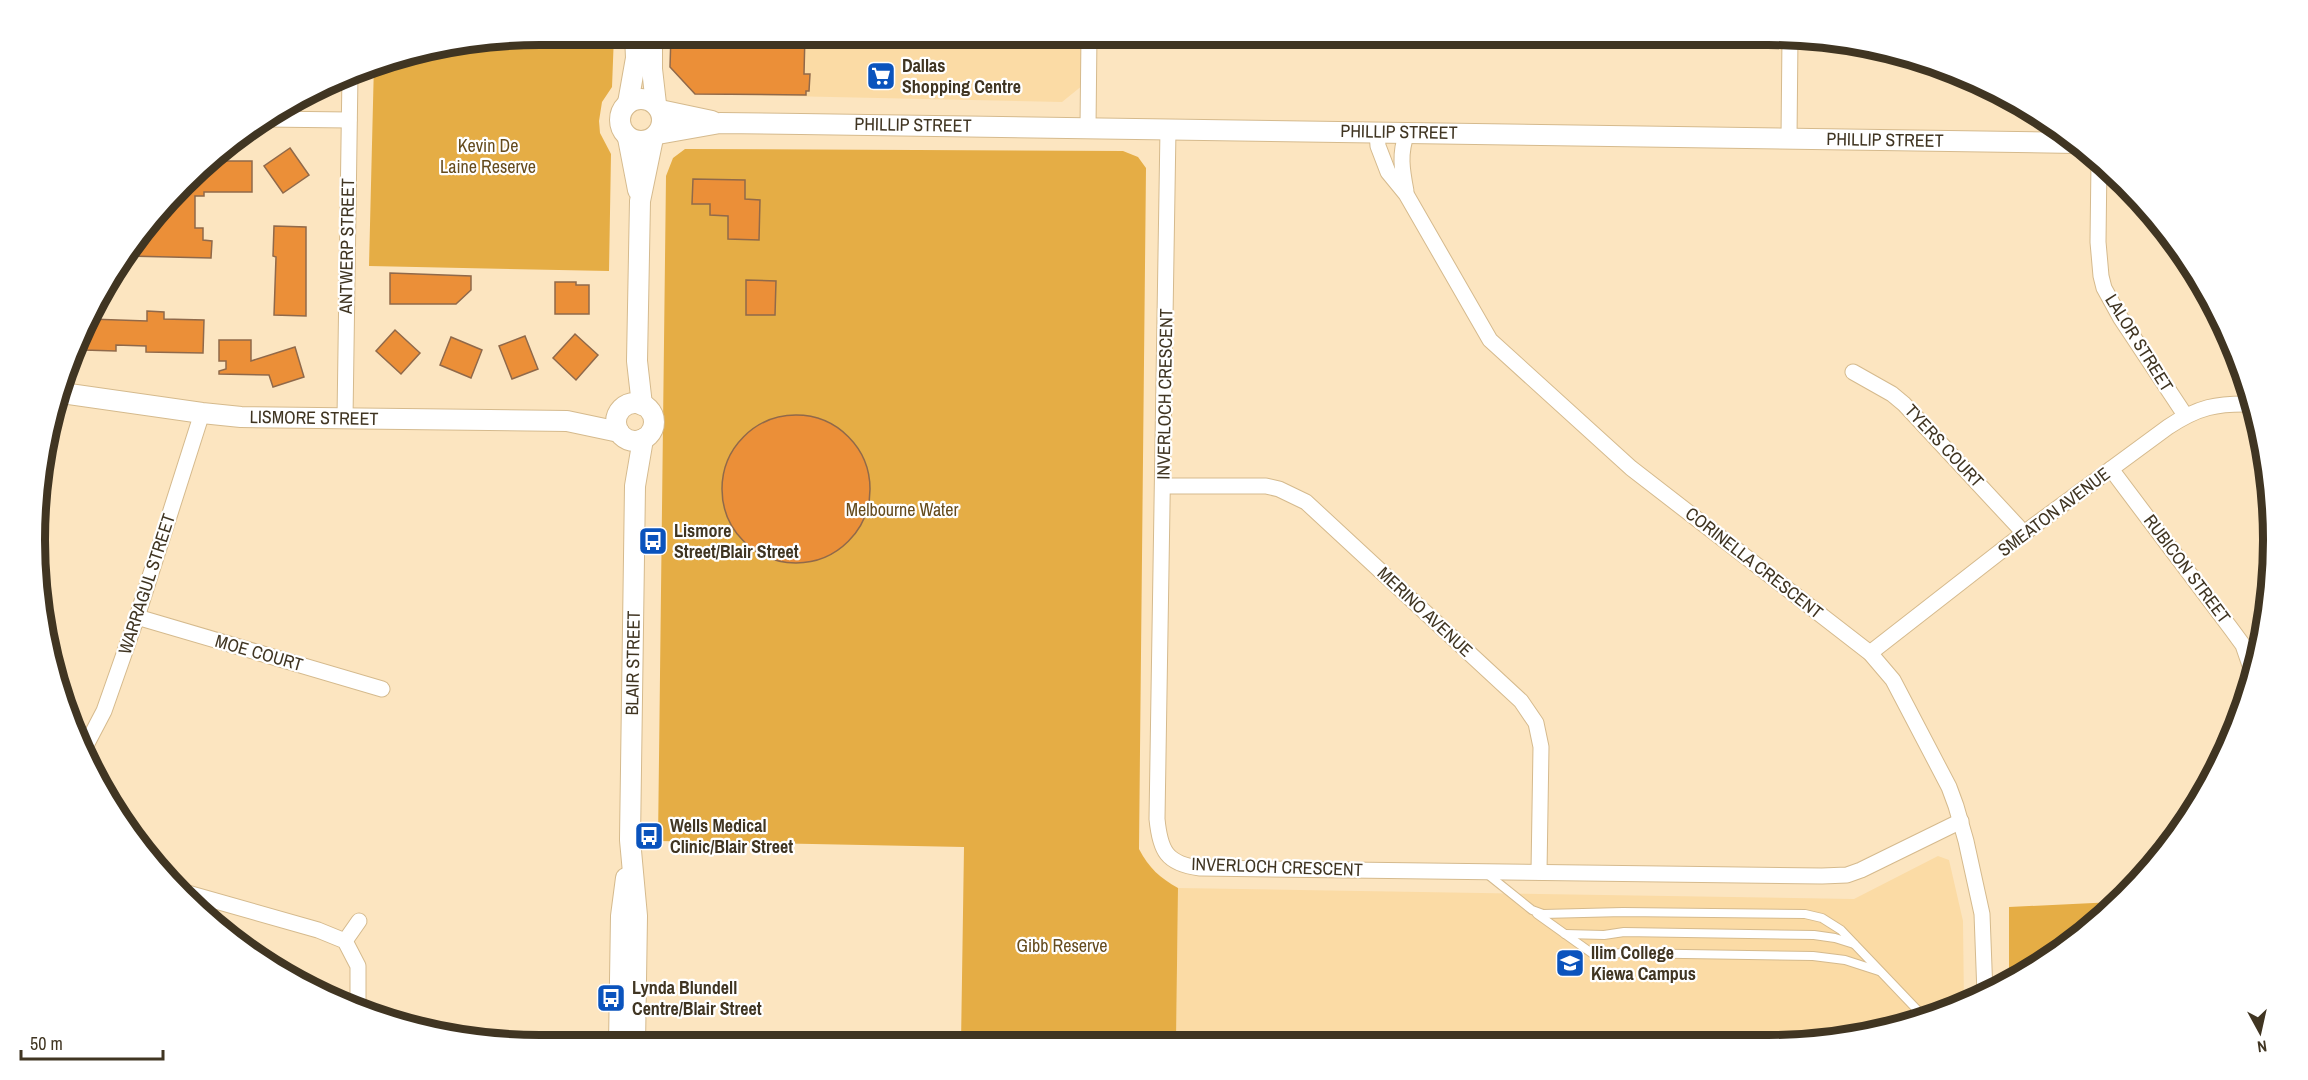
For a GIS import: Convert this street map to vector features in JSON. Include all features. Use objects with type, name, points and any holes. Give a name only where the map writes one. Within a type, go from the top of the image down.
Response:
[{"type":"street","points":[[628,408],[647,408],[653,419],[652,430],[628,436],[616,422],[628,408],[638,361],[640,201],[628,138],[620,121],[620,114],[628,103],[636,58],[635,45]]},
{"type":"street","points":[[640,201],[655,136],[663,122],[658,107],[652,69],[652,45]]},
{"type":"street","points":[[1088,127],[1089,45]]},
{"type":"street","points":[[1789,138],[1790,46]]},
{"type":"street","name":"ANTWERP STREET","points":[[345,418],[350,84]]},
{"type":"street","points":[[628,103],[642,99],[658,107]]},
{"type":"street","name":"PHILLIP STREET","points":[[658,107],[720,123]]},
{"type":"street","points":[[279,119],[349,120]]},
{"type":"street","name":"PHILLIP STREET","points":[[655,136],[720,123],[2063,143]]},
{"type":"street","name":"INVERLOCH CRESCENT","points":[[1168,129],[1157,819],[1161,842],[1168,856],[1185,866],[1200,868],[1822,876],[1847,874],[1877,863],[1960,821]]},
{"type":"street","name":"CORINELLA CRESCENT","points":[[1377,132],[1382,158],[1388,172],[1406,194],[1490,340],[1631,468],[1870,653],[1893,680],[1949,787],[1960,821],[1982,914],[1985,985]]},
{"type":"street","name":"CORINELLA CRESCENT","points":[[1406,194],[1401,147],[1407,133]]},
{"type":"street","points":[[628,138],[641,142],[655,136]]},
{"type":"street","name":"LALOR STREET","points":[[2099,172],[2098,242],[2104,288],[2120,317],[2185,416]]},
{"type":"street","name":"TYERS COURT","points":[[1853,372],[1892,394],[1904,404],[2024,533]]},
{"type":"street","name":"LISMORE STREET","points":[[67,394],[241,417],[567,422],[628,436]]},
{"type":"street","name":"SMEATON AVENUE","points":[[1870,653],[2024,533],[2185,416],[2213,405],[2244,404]]},
{"type":"street","name":"LISMORE STREET","points":[[567,422],[628,408]]},
{"type":"street","name":"WARRAGUL STREET","points":[[89,742],[104,711],[137,617],[202,413]]},
{"type":"street","name":"BLAIR STREET","points":[[619,1035],[621,916],[630,840],[635,486],[628,436]]},
{"type":"street","name":"RUBICON STREET","points":[[2111,469],[2243,645],[2248,659]]},
{"type":"street","name":"MERINO AVENUE","points":[[1163,486],[1266,486],[1279,489],[1306,502],[1521,701],[1536,723],[1541,747],[1539,872]]},
{"type":"street","name":"MOE COURT","points":[[137,617],[382,689]]},
{"type":"street","name":"BLAIR STREET","points":[[630,840],[637,916],[635,1035]]},
{"type":"street","points":[[196,895],[318,930],[345,941],[358,966],[358,1000]]},
{"type":"street","points":[[345,941],[359,921]]},
{"type":"lane","points":[[1483,871],[1581,947],[1600,955],[1621,953],[1813,956],[1845,960],[1880,972]]},
{"type":"lane","points":[[1532,910],[1543,914],[1623,912],[1805,914],[1832,923],[1919,1011]]},
{"type":"lane","points":[[1564,934],[1604,935],[1624,932],[1814,935],[1835,938],[1856,945]]},
{"type":"shaded area","name":"Dallas Shopping Centre","points":[[671,45],[1082,45],[1083,85],[1062,102],[695,94],[670,67]]},
{"type":"shaded area","name":"Ilim College Kiewa Campus","points":[[1938,856],[1949,860],[1963,921],[1964,994],[1927,1009],[1896,1018],[1833,1031],[1800,1034],[1176,1035],[1178,888],[1854,899]]},
{"type":"green space","name":"Kevin De Laine Reserve","points":[[540,45],[614,45],[612,87],[602,102],[599,121],[600,133],[611,154],[609,271],[369,266],[374,74],[412,62],[475,49]]},
{"type":"green space","name":"Melbourne Water","points":[[685,149],[1123,151],[1138,157],[1146,168],[1139,849],[1156,872],[1178,888],[1176,1035],[961,1035],[964,847],[658,841],[666,176],[673,158]]},
{"type":"green space","points":[[2104,902],[2069,933],[2009,973],[2009,907]]},
{"type":"building","points":[[671,45],[805,45],[804,74],[810,74],[809,91],[806,91],[806,95],[695,94],[670,67]]},
{"type":"building","points":[[290,148],[309,175],[283,193],[264,166]]},
{"type":"building","points":[[222,161],[252,161],[252,192],[204,192],[204,196],[195,196],[195,228],[203,228],[203,240],[212,241],[211,258],[134,256],[190,190]]},
{"type":"building","points":[[693,179],[745,180],[745,199],[760,200],[759,240],[728,239],[728,216],[710,215],[710,204],[692,204]]},
{"type":"building","points":[[274,226],[306,227],[306,316],[274,315],[276,257],[273,256]]},
{"type":"building","points":[[390,273],[471,276],[471,290],[456,304],[390,304]]},
{"type":"building","points":[[746,280],[776,281],[775,315],[746,315]]},
{"type":"building","points":[[555,282],[576,282],[576,285],[589,285],[589,314],[555,314]]},
{"type":"building","points":[[147,311],[164,312],[164,319],[204,320],[203,353],[146,352],[146,346],[116,345],[116,351],[84,350],[97,319],[147,321]]},
{"type":"building","points":[[395,330],[420,353],[401,374],[376,351]]},
{"type":"building","points":[[575,334],[598,355],[576,380],[553,358]]},
{"type":"building","points":[[525,336],[538,369],[512,379],[499,346]]},
{"type":"building","points":[[451,337],[482,350],[471,378],[440,365]]},
{"type":"building","points":[[219,340],[251,340],[251,361],[295,347],[304,377],[273,387],[269,375],[219,374],[219,371],[226,369],[226,361],[219,361]]},
{"type":"building","points":[[796,415],[824,420],[849,436],[865,461],[870,489],[865,517],[849,542],[824,558],[796,563],[768,558],[743,542],[727,517],[722,489],[727,461],[743,436],[768,420]]},
{"type":"place","name":"Dallas Shopping Centre","points":[[881,76]]},
{"type":"place","name":"Lismore Street/Blair Street","points":[[653,541]]},
{"type":"place","name":"Wells Medical Clinic/Blair Street","points":[[649,836]]},
{"type":"place","name":"Ilim College Kiewa Campus","points":[[1570,963]]},
{"type":"place","name":"Lynda Blundell Centre/Blair Street","points":[[611,998]]},
{"type":"park label","name":"Gibb Reserve","points":[[1062,946]]}]
